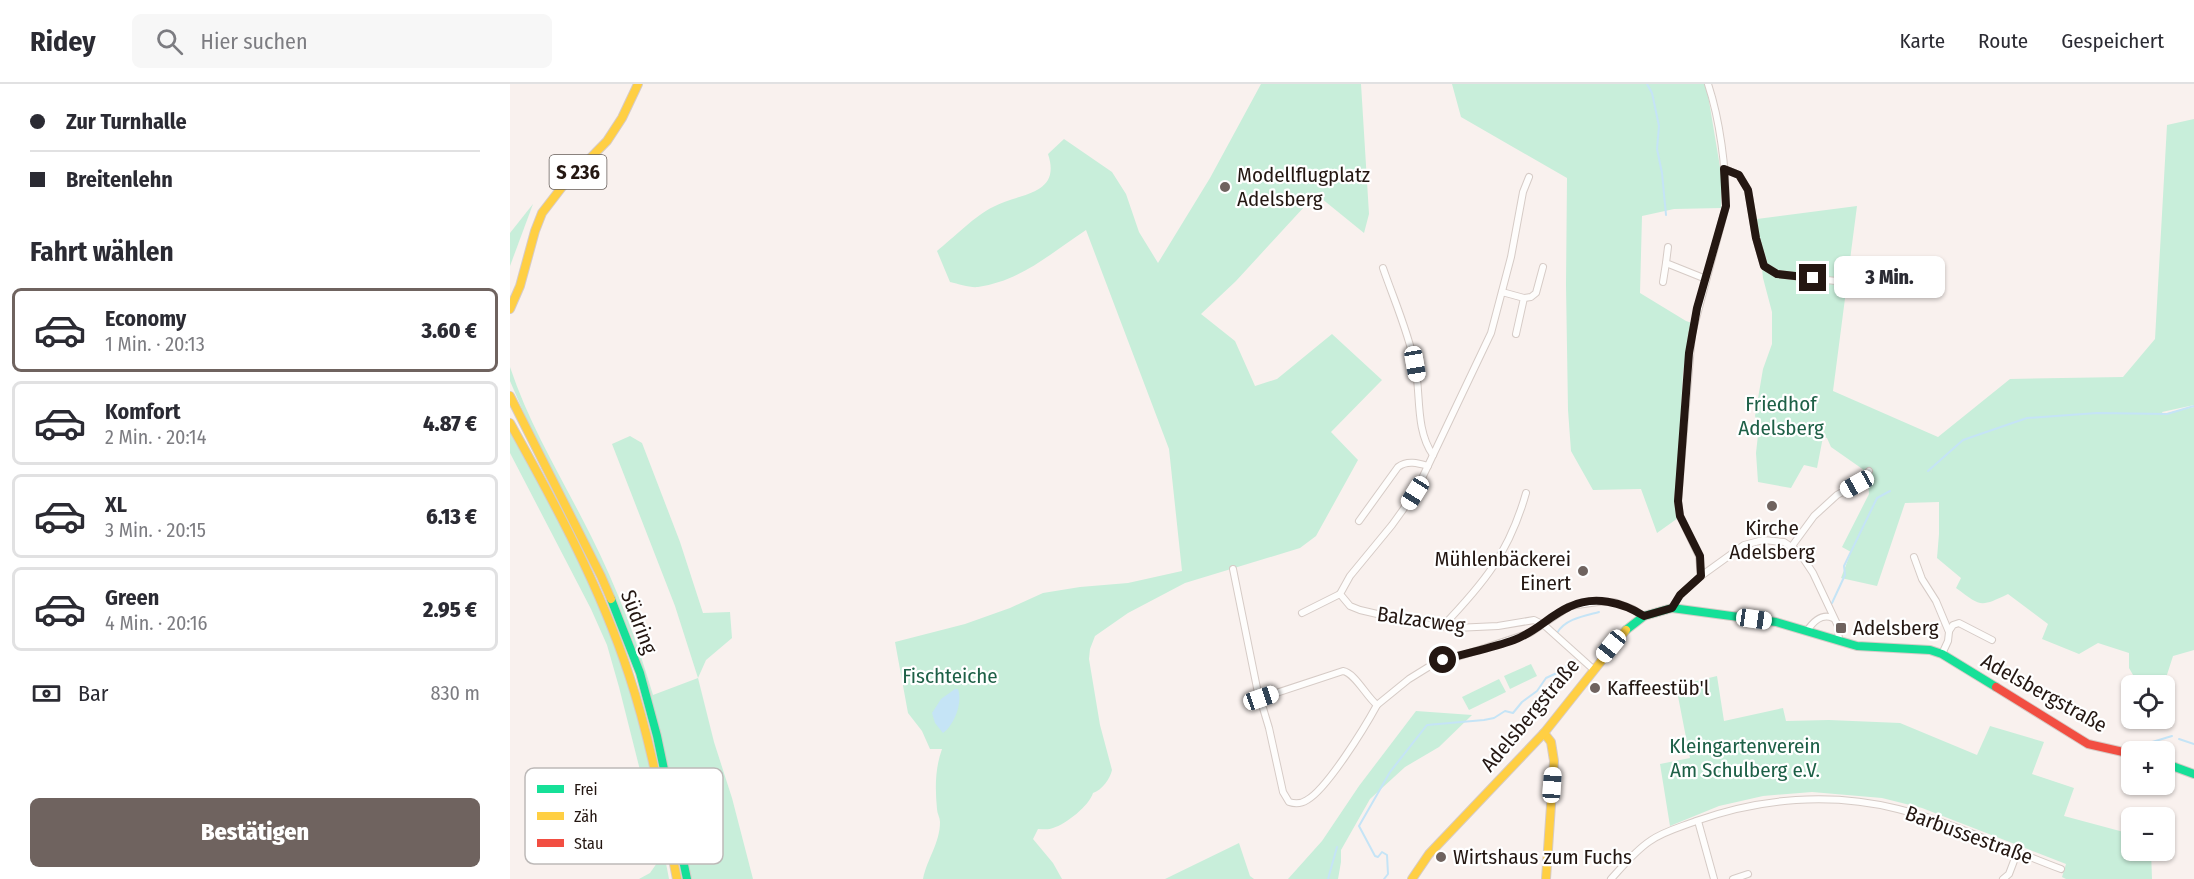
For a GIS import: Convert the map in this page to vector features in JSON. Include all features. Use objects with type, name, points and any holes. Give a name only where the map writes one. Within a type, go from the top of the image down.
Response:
[{"type":"main road","name":"S 236","points":[[510,309],[521,282],[537,224],[543,212],[550,201],[602,147],[616,129],[638,84]]},
{"type":"main road","name":"Südring","points":[[510,396],[601,576],[628,640],[649,705],[663,768]]},
{"type":"main road","name":"Südring","points":[[510,423],[584,564],[618,643],[641,713],[653,768]]},
{"type":"main road","name":"Adelsbergstraße","points":[[1412,879],[1429,854],[1544,733],[1628,628],[1644,616],[1672,608],[1776,622],[1857,646],[1930,650],[1942,654],[2088,744],[2121,752]]},
{"type":"main road","points":[[1544,733],[1551,742],[1554,761],[1546,879]]},
{"type":"main road","points":[[2175,767],[2194,774]]},
{"type":"main road","name":"Südring","points":[[674,864],[676,879]]},
{"type":"street","points":[[1701,576],[1700,556],[1680,516],[1678,501],[1689,353],[1695,320],[1726,206],[1717,110],[1708,84]]},
{"type":"street","points":[[1724,169],[1739,175],[1748,190],[1756,238],[1764,266],[1777,274],[1845,282]]},
{"type":"street","points":[[1302,613],[1340,594],[1350,576],[1405,508],[1428,466],[1491,333],[1523,192],[1529,177]]},
{"type":"street","points":[[1663,282],[1668,247]]},
{"type":"street","points":[[1666,263],[1706,279]]},
{"type":"street","points":[[1502,292],[1524,298],[1531,297],[1536,293],[1543,267]]},
{"type":"street","points":[[1383,268],[1415,364],[1422,422],[1429,449],[1433,455]]},
{"type":"street","points":[[1516,334],[1524,298]]},
{"type":"street","points":[[1359,521],[1398,466],[1402,463],[1412,463],[1428,466]]},
{"type":"street","points":[[1792,546],[1814,516],[1837,495],[1857,484],[1869,471]]},
{"type":"street","points":[[1442,627],[1480,587],[1495,567],[1514,530],[1526,493]]},
{"type":"street","points":[[1672,608],[1680,595],[1701,576],[1749,543],[1774,541],[1792,546],[1813,573],[1838,626],[1839,641]]},
{"type":"street","points":[[1914,557],[1922,579],[1936,602],[1949,632],[1947,645],[1942,654]]},
{"type":"street","points":[[1233,569],[1246,642],[1283,792],[1289,802],[1297,804],[1312,797],[1327,780],[1370,719],[1377,705],[1409,679],[1430,666],[1480,648],[1512,640],[1544,625],[1570,606],[1598,602],[1619,604],[1644,616]]},
{"type":"street","name":"Balzacweg","points":[[1340,594],[1350,606],[1359,610],[1442,627],[1476,627],[1530,620],[1544,625]]},
{"type":"street","points":[[1807,632],[1820,618],[1828,616],[1833,618]]},
{"type":"street","name":"Adelsbergstraße","points":[[1949,632],[1953,625],[1959,623],[1992,640]]},
{"type":"street","points":[[1544,625],[1593,669]]},
{"type":"street","points":[[1261,698],[1342,671],[1352,675],[1360,688],[1377,705]]},
{"type":"street","name":"Barbussestraße","points":[[1611,879],[1640,848],[1652,840],[1698,821],[1743,807],[1804,799],[1850,801],[1896,808],[1927,817],[2061,869]]},
{"type":"street","points":[[1698,821],[1714,879]]},
{"type":"street","points":[[2005,879],[2017,853]]},
{"type":"street","points":[[1733,879],[1748,874]]},
{"type":"green space","name":"Fischteiche","points":[[1261,84],[1361,84],[1369,214],[1364,233],[1316,194],[1236,281],[1201,314],[1235,341],[1255,386],[1277,379],[1332,334],[1382,380],[1331,432],[1358,460],[1316,536],[1300,548],[1185,583],[1128,613],[1095,636],[1089,659],[1100,725],[1112,770],[1105,784],[1093,793],[1076,814],[1053,828],[1038,829],[1033,839],[1053,863],[1062,879],[923,879],[939,830],[936,786],[942,749],[930,749],[922,731],[908,713],[895,642],[965,624],[1043,593],[1128,583],[1182,571],[1169,449],[1086,230],[1022,272],[994,284],[978,287],[950,282],[937,251],[987,210],[1043,186],[1049,178],[1051,168],[1048,154],[1064,139],[1112,172],[1126,194],[1139,232],[1158,263],[1210,178]]},
{"type":"green space","points":[[1452,84],[1705,84],[1721,173],[1721,208],[1674,209],[1642,216],[1640,293],[1692,323],[1683,372],[1676,501],[1678,518],[1657,533],[1641,489],[1593,490],[1571,451],[1566,285],[1567,178],[1461,117]]},
{"type":"green space","name":"Friedhof Adelsberg","points":[[2194,119],[2194,405],[2162,412],[2163,414],[2194,407],[2194,650],[2173,656],[2167,675],[2133,675],[2129,668],[2129,653],[2098,643],[2079,654],[2042,639],[2048,624],[2008,594],[1991,602],[1976,602],[1956,588],[1961,578],[1937,558],[1939,502],[1905,503],[1877,586],[1841,578],[1851,552],[1842,547],[1869,494],[1868,479],[1871,475],[1831,447],[1827,438],[1823,437],[1817,468],[1804,465],[1791,488],[1758,482],[1756,453],[1759,426],[1755,416],[1763,369],[1772,344],[1772,312],[1763,278],[1757,219],[1857,206],[1833,391],[1938,437],[2010,379],[2123,377],[2155,339],[2167,125]]},
{"type":"green space","points":[[533,204],[510,266],[510,233]]},
{"type":"green space","points":[[510,367],[537,432],[591,536],[618,595],[653,695],[698,678],[722,768],[664,768],[633,641],[598,560],[532,432],[510,381]]},
{"type":"green space","points":[[510,432],[575,553],[604,616],[634,702],[650,768],[639,768],[607,645],[591,609],[510,453]]},
{"type":"green space","points":[[630,436],[642,443],[680,542],[703,613],[730,612],[732,638],[706,660],[698,678],[675,606],[612,444]]},
{"type":"green space","points":[[1531,664],[1537,676],[1510,689],[1504,676]]},
{"type":"green space","name":"Kleingartenverein Am Schulberg e.V.","points":[[1717,676],[1724,721],[1783,708],[1786,721],[1900,723],[1977,755],[1990,726],[2044,742],[2032,774],[2074,788],[2064,816],[2121,831],[2121,861],[2151,861],[2152,879],[2066,879],[2062,877],[2066,864],[1922,808],[1882,798],[1812,792],[1763,796],[1719,806],[1670,826],[1660,764],[1690,758],[1676,686]]},
{"type":"green space","points":[[1499,679],[1506,692],[1469,710],[1462,697]]},
{"type":"green space","points":[[1416,711],[1472,715],[1439,747],[1405,767],[1370,799],[1341,850],[1338,879],[1288,879],[1322,841],[1359,786]]},
{"type":"green space","points":[[723,770],[753,879],[691,879],[687,864],[723,864]]},
{"type":"green space","points":[[1239,843],[1250,876],[1254,879],[1165,879]]},
{"type":"green space","points":[[656,864],[666,864],[669,879],[639,879],[650,873]]},
{"type":"water","points":[[958,689],[959,695],[958,707],[951,725],[943,733],[935,723],[932,713],[941,699]]},
{"type":"waterway","points":[[1647,84],[1652,93],[1659,126],[1657,149],[1666,215]]},
{"type":"waterway","points":[[1928,471],[1963,440],[2027,418],[2097,413],[2167,414],[2194,406]]},
{"type":"waterway","points":[[1832,603],[1845,575],[1844,566],[1877,498],[1890,491]]},
{"type":"waterway","points":[[1557,633],[1570,621],[1599,612]]},
{"type":"waterway","points":[[1384,879],[1388,874],[1387,855],[1382,852],[1378,857],[1375,856],[1359,826],[1390,772],[1427,725],[1484,720],[1494,718],[1505,711],[1513,713],[1522,702],[1537,691],[1546,678],[1559,672],[1574,660]]},
{"type":"waterway","points":[[2156,741],[2172,736]]},
{"type":"waterway","points":[[2179,739],[2194,744]]},
{"type":"waterway","points":[[1328,879],[1337,847]]},
{"type":"traffic: fast","points":[[611,599],[640,673],[664,768]]},
{"type":"traffic: fast","points":[[1626,630],[1644,616],[1672,608],[1776,622],[1857,646],[1930,650],[1942,654],[1996,687]]},
{"type":"traffic: fast","points":[[2175,767],[2194,774]]},
{"type":"traffic: fast","points":[[684,864],[687,879]]},
{"type":"traffic: slow","points":[[510,309],[520,286],[542,213],[562,187],[607,141],[622,118],[638,84]]},
{"type":"traffic: slow","points":[[510,396],[611,599]]},
{"type":"traffic: slow","points":[[510,423],[576,546],[604,609],[629,675],[654,768]]},
{"type":"traffic: slow","points":[[1412,879],[1429,854],[1544,733],[1626,630]]},
{"type":"traffic: slow","points":[[1544,733],[1551,742],[1554,761],[1546,879]]},
{"type":"traffic: slow","points":[[674,864],[677,879]]},
{"type":"traffic: jam","points":[[1996,687],[2088,744],[2121,752]]},
{"type":"place","name":"Modellflugplatz Adelsberg","points":[[1225,187]]},
{"type":"place","name":"Kirche Adelsberg","points":[[1772,506]]},
{"type":"place","name":"Mühlenbäckerei Einert","points":[[1583,571]]},
{"type":"place","name":"Adelsberg","points":[[1841,628]]},
{"type":"place","name":"Kaffeestüb'l","points":[[1595,688]]},
{"type":"place","name":"Wirtshaus zum Fuchs","points":[[1441,857]]},
{"type":"route","points":[[1443,660],[1530,633],[1570,606],[1577,604],[1614,602],[1644,616],[1672,608],[1680,595],[1701,576],[1700,556],[1680,516],[1678,501],[1689,353],[1697,308],[1726,206],[1724,169],[1739,175],[1748,190],[1756,238],[1764,266],[1777,274],[1813,278]]}]
